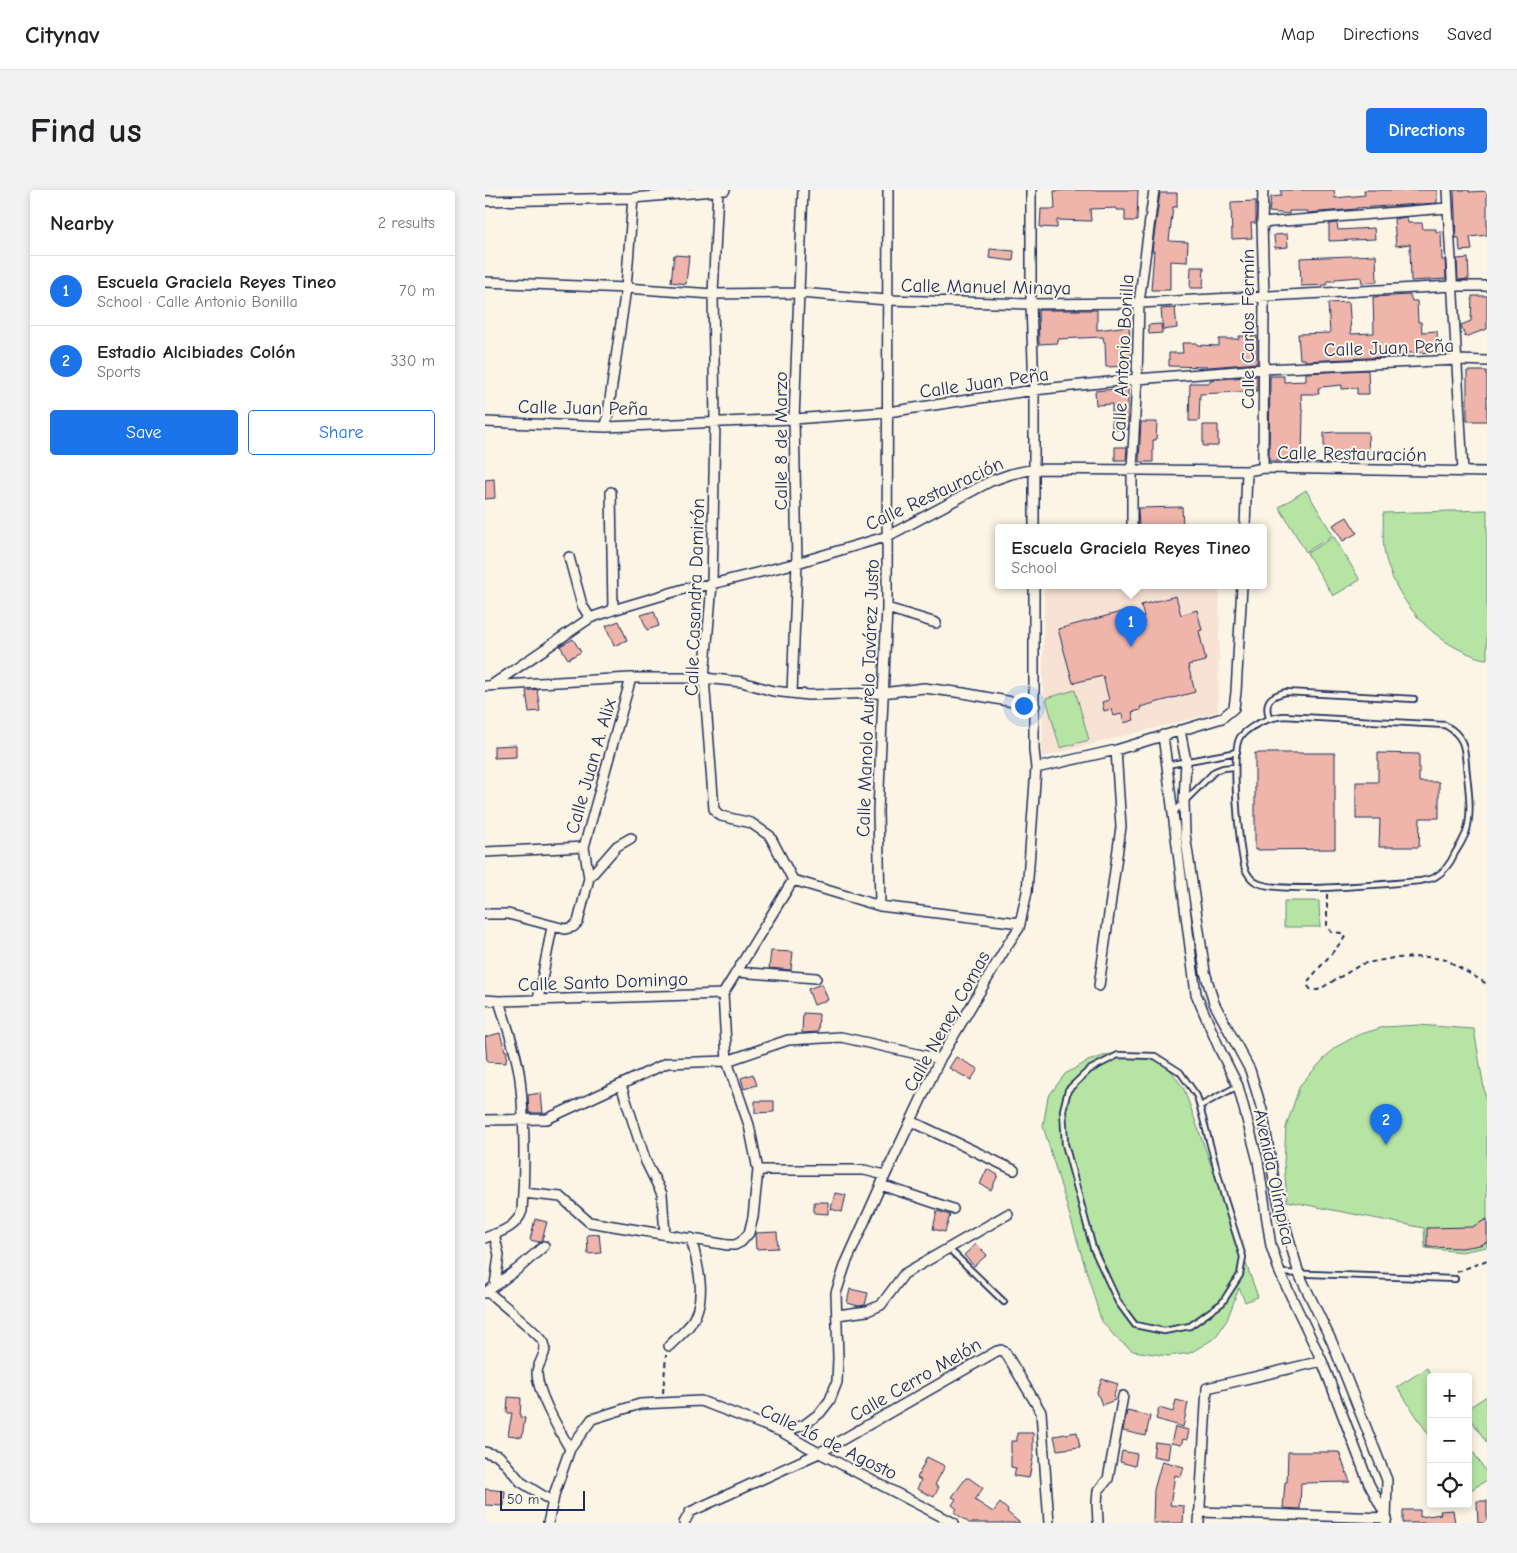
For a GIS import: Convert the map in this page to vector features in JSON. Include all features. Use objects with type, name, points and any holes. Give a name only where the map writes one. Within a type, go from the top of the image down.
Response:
[{"type":"street","points":[[485,201],[633,198],[720,190]]},
{"type":"street","name":"Calle Casandra Damirón","points":[[720,190],[713,294],[715,422],[712,584],[704,678],[714,809],[721,816],[751,823],[770,836],[793,880]]},
{"type":"street","name":"Calle 8 de Marzo","points":[[792,693],[797,563],[794,419],[803,190]]},
{"type":"street","name":"Calle Manolo Aurelo Tavárez Justo","points":[[880,906],[878,811],[887,608],[888,190]]},
{"type":"street","points":[[1031,190],[1031,304],[1035,390],[1034,524]]},
{"type":"street","name":"Calle Antonio Bonilla","points":[[1132,524],[1132,469],[1139,303],[1154,190]]},
{"type":"street","name":"Calle Carlos Fermín","points":[[1263,190],[1263,468]]},
{"type":"street","points":[[1447,190],[1463,471]]},
{"type":"street","points":[[606,427],[626,288],[633,198]]},
{"type":"street","points":[[1262,223],[1447,208]]},
{"type":"street","name":"Calle Manuel Minaya","points":[[485,282],[713,294],[800,293],[887,300],[1031,304],[1139,303],[1453,286],[1487,286]]},
{"type":"street","name":"Calle Juan Peña","points":[[485,422],[606,427],[794,419],[888,412],[1035,390],[1137,379],[1263,369],[1457,360],[1487,361]]},
{"type":"street","name":"Calle Restauración","points":[[488,685],[590,618],[687,588],[712,584],[797,563],[887,536],[991,482],[1034,469],[1247,471],[1263,468],[1487,472]]},
{"type":"street","points":[[1245,524],[1247,471]]},
{"type":"street","points":[[611,492],[613,610]]},
{"type":"street","points":[[569,557],[582,605],[590,618]]},
{"type":"street","name":"Calle Neney Comas","points":[[782,1432],[804,1425],[821,1413],[830,1400],[837,1382],[836,1293],[841,1278],[885,1175],[940,1059],[1019,928],[1027,892],[1036,768],[1034,750],[1034,589]]},
{"type":"street","points":[[1036,768],[1116,750],[1222,718],[1234,708],[1237,692],[1242,589]]},
{"type":"street","points":[[887,608],[936,623]]},
{"type":"street","points":[[488,685],[631,678],[704,678],[742,682],[773,691],[808,694],[882,693],[924,688],[963,692],[1035,706]]},
{"type":"street","name":"Calle Juan A. Alix","points":[[552,927],[565,929],[578,922],[589,878],[584,847],[631,678]]},
{"type":"street","points":[[1180,730],[1186,761],[1185,834],[1205,972],[1215,1003],[1250,1070],[1262,1110],[1277,1197],[1299,1274],[1332,1342],[1387,1480],[1387,1521],[1199,1512]]},
{"type":"street","name":"Avenida Olímpica","points":[[1163,735],[1197,994],[1220,1050],[1238,1086],[1258,1161],[1271,1246],[1280,1273],[1322,1361],[1369,1484],[1387,1521]]},
{"type":"street","points":[[1099,986],[1121,827],[1116,750]]},
{"type":"street","points":[[589,878],[617,846],[631,838]]},
{"type":"street","points":[[485,852],[584,847]]},
{"type":"street","points":[[523,1193],[561,1197],[589,1222],[735,1245],[746,1239],[749,1233],[753,1217],[758,1170],[749,1125],[727,1061],[723,994],[793,880],[880,906],[1020,923]]},
{"type":"street","points":[[485,914],[508,914],[552,927],[538,1000]]},
{"type":"street","points":[[736,972],[816,978]]},
{"type":"street","name":"Calle Santo Domingo","points":[[485,1000],[723,994]]},
{"type":"street","points":[[485,1238],[512,1226],[519,1219],[522,1211],[523,1119],[520,1078],[499,1001]]},
{"type":"street","points":[[485,1120],[547,1119],[667,1063],[727,1061],[787,1040],[841,1038],[940,1059]]},
{"type":"street","points":[[621,1085],[646,1162],[662,1194],[665,1234]]},
{"type":"street","points":[[911,1121],[1014,1170]]},
{"type":"street","points":[[758,1170],[864,1170],[885,1175]]},
{"type":"street","points":[[881,1185],[953,1209]]},
{"type":"street","points":[[837,1315],[867,1311],[881,1305],[904,1274],[1008,1214]]},
{"type":"street","points":[[489,1290],[499,1255],[494,1234]]},
{"type":"street","points":[[669,1346],[690,1324],[699,1307],[701,1285],[691,1238]]},
{"type":"street","points":[[489,1290],[519,1268],[544,1246]]},
{"type":"street","points":[[489,1290],[538,1335],[545,1344],[545,1350],[537,1371],[539,1382],[551,1416],[570,1449]]},
{"type":"street","name":"Calle Cerro Melón","points":[[684,1523],[690,1512],[819,1453],[1001,1350],[1005,1352],[1041,1412],[1049,1523]]},
{"type":"street","points":[[1199,1523],[1207,1388],[1322,1361]]},
{"type":"street","points":[[1098,1523],[1098,1491],[1108,1479],[1123,1396]]},
{"type":"street","name":"Calle 16 de Agosto","points":[[548,1523],[570,1449],[592,1420],[640,1404],[701,1401],[782,1432],[953,1523]]},
{"type":"street","points":[[485,1452],[499,1456],[521,1482],[553,1502]]},
{"type":"lane","points":[[1269,718],[1267,704],[1271,698],[1286,692],[1413,699]]},
{"type":"lane","points":[[1283,716],[1445,725],[1457,732],[1462,738],[1469,795],[1469,815],[1466,832],[1452,860],[1435,878],[1421,881],[1327,888],[1266,886],[1255,882],[1246,871],[1241,850],[1235,767],[1240,737],[1254,725],[1269,718],[1283,716]]},
{"type":"lane","points":[[1167,765],[1237,752]]},
{"type":"lane","points":[[1173,813],[1215,771],[1235,767]]},
{"type":"lane","points":[[1118,1054],[1155,1056],[1180,1072],[1197,1096],[1200,1106],[1225,1200],[1243,1257],[1240,1275],[1222,1303],[1190,1326],[1164,1331],[1135,1325],[1117,1302],[1093,1248],[1065,1144],[1063,1110],[1068,1090],[1089,1070],[1118,1054]]},
{"type":"lane","points":[[1200,1106],[1238,1086]]},
{"type":"lane","points":[[948,1248],[1003,1302]]},
{"type":"lane","points":[[1280,1273],[1455,1279]]},
{"type":"path","points":[[1327,888],[1327,927],[1331,932],[1341,933],[1345,936],[1309,980],[1308,986],[1311,990],[1318,990],[1362,964],[1393,958],[1428,956],[1447,960],[1487,984]]},
{"type":"path","points":[[1455,1279],[1461,1269],[1487,1260]]},
{"type":"path","points":[[663,1403],[666,1357],[669,1346]]},
{"type":"shaded area","points":[[1044,589],[1220,589],[1218,712],[1042,757]]},
{"type":"green space","points":[[1306,490],[1333,535],[1306,552],[1279,507]]},
{"type":"green space","points":[[1487,510],[1487,659],[1478,658],[1465,652],[1438,636],[1425,625],[1404,599],[1389,570],[1385,555],[1383,513]]},
{"type":"green space","points":[[1334,537],[1360,580],[1333,596],[1307,553]]},
{"type":"green space","points":[[1075,690],[1089,740],[1060,748],[1046,698]]},
{"type":"green space","points":[[1284,901],[1319,901],[1320,927],[1284,927]]},
{"type":"green space","points":[[1418,1025],[1474,1029],[1487,1106],[1487,1247],[1461,1252],[1425,1248],[1424,1228],[1287,1201],[1284,1163],[1286,1127],[1300,1085],[1334,1048],[1358,1035],[1384,1027]]},
{"type":"green space","points":[[1110,1054],[1159,1059],[1172,1072],[1184,1089],[1258,1297],[1245,1302],[1239,1288],[1227,1320],[1215,1338],[1190,1353],[1168,1356],[1133,1351],[1116,1338],[1101,1320],[1043,1126],[1048,1097],[1065,1074],[1088,1061]]},
{"type":"green space","points":[[1427,1368],[1430,1373],[1427,1373],[1427,1432],[1397,1387]]},
{"type":"green space","points":[[1487,1396],[1487,1443],[1472,1421],[1472,1405]]},
{"type":"green space","points":[[1472,1450],[1487,1473],[1487,1480],[1472,1489]]},
{"type":"building","points":[[1138,190],[1137,221],[1125,221],[1125,210],[1117,210],[1117,208],[1090,209],[1091,221],[1057,220],[1057,228],[1040,227],[1041,209],[1055,209],[1054,191]]},
{"type":"building","points":[[1281,190],[1334,190],[1335,198],[1365,195],[1364,190],[1437,190],[1437,203],[1307,213],[1307,211],[1289,211],[1289,214],[1269,212],[1271,197],[1281,196]]},
{"type":"building","points":[[1454,190],[1469,190],[1469,192],[1487,191],[1487,235],[1470,237],[1472,250],[1460,251],[1459,238],[1456,238]]},
{"type":"building","points":[[1160,193],[1177,193],[1177,207],[1173,207],[1169,241],[1188,242],[1187,262],[1170,261],[1170,290],[1151,290],[1154,251],[1152,251]]},
{"type":"building","points":[[1256,201],[1256,223],[1251,223],[1252,238],[1232,239],[1231,202]]},
{"type":"building","points":[[1407,217],[1408,223],[1422,223],[1423,229],[1436,229],[1436,232],[1441,232],[1442,260],[1445,260],[1446,279],[1411,281],[1410,244],[1396,246],[1394,219]]},
{"type":"building","points":[[1337,223],[1338,230],[1374,228],[1375,239],[1329,241],[1329,224]]},
{"type":"building","points":[[1287,234],[1288,247],[1275,248],[1274,235]]},
{"type":"building","points":[[990,249],[1014,251],[1013,261],[989,258]]},
{"type":"building","points":[[674,255],[689,256],[686,284],[671,282]]},
{"type":"building","points":[[1376,255],[1377,282],[1362,283],[1361,277],[1335,279],[1335,281],[1327,281],[1327,285],[1301,286],[1300,258]]},
{"type":"building","points":[[1468,258],[1469,279],[1458,280],[1457,259]]},
{"type":"building","points":[[1191,267],[1204,267],[1203,288],[1190,288]]},
{"type":"building","points":[[1410,295],[1412,301],[1417,301],[1418,322],[1421,322],[1422,332],[1437,331],[1438,352],[1407,353],[1407,356],[1305,361],[1305,359],[1300,359],[1298,334],[1330,333],[1328,303],[1349,302],[1351,334],[1374,333],[1373,297]]},
{"type":"building","points":[[1472,296],[1487,296],[1487,329],[1465,337],[1461,325],[1471,321]]},
{"type":"building","points":[[1175,308],[1177,328],[1163,330],[1161,309]]},
{"type":"building","points":[[1038,310],[1097,310],[1097,330],[1129,326],[1130,366],[1106,367],[1103,337],[1058,339],[1058,343],[1039,344]]},
{"type":"building","points":[[1161,324],[1162,333],[1149,334],[1148,325]]},
{"type":"building","points":[[1239,336],[1257,336],[1257,363],[1209,367],[1169,366],[1169,353],[1183,353],[1182,343],[1219,346],[1219,339],[1239,339]]},
{"type":"building","points":[[1368,370],[1369,394],[1357,394],[1357,388],[1342,389],[1342,385],[1318,388],[1319,394],[1301,394],[1303,411],[1302,461],[1269,461],[1270,376],[1284,376],[1284,382],[1306,381],[1306,373]]},
{"type":"building","points":[[1467,371],[1487,371],[1487,421],[1467,421]]},
{"type":"building","points":[[1257,376],[1257,391],[1200,394],[1199,421],[1189,421],[1190,383],[1210,383],[1210,380]]},
{"type":"building","points":[[1128,389],[1128,429],[1112,430],[1112,404],[1096,405],[1095,391]]},
{"type":"building","points":[[1141,422],[1157,422],[1156,440],[1153,440],[1153,462],[1139,462]]},
{"type":"building","points":[[1203,425],[1218,425],[1218,446],[1203,446]]},
{"type":"building","points":[[1368,432],[1369,454],[1324,454],[1324,433]]},
{"type":"building","points":[[1115,447],[1127,447],[1126,460],[1115,460]]},
{"type":"building","points":[[494,479],[495,498],[485,499],[485,480]]},
{"type":"building","points":[[1182,507],[1183,524],[1139,524],[1138,508]]},
{"type":"building","points":[[1347,517],[1357,533],[1343,541],[1333,525]]},
{"type":"building","points":[[1176,596],[1181,615],[1197,610],[1202,630],[1199,631],[1206,661],[1188,665],[1195,692],[1140,707],[1141,710],[1132,712],[1134,720],[1124,723],[1122,714],[1113,716],[1111,709],[1104,711],[1102,702],[1109,700],[1103,676],[1073,683],[1058,629],[1121,612],[1123,622],[1144,617],[1141,605]]},
{"type":"building","points":[[654,611],[659,626],[647,630],[641,615]]},
{"type":"building","points":[[619,621],[627,640],[614,646],[606,626]]},
{"type":"building","points":[[573,639],[581,652],[568,659],[560,646]]},
{"type":"building","points":[[537,689],[540,711],[529,712],[526,691]]},
{"type":"building","points":[[516,745],[516,757],[494,758],[494,746]]},
{"type":"building","points":[[1255,753],[1335,753],[1335,849],[1255,850]]},
{"type":"building","points":[[1378,753],[1419,754],[1419,782],[1439,782],[1439,818],[1420,818],[1419,847],[1379,847],[1380,819],[1356,819],[1356,782],[1378,782]]},
{"type":"building","points":[[771,951],[793,952],[791,970],[769,968]]},
{"type":"building","points":[[822,984],[828,1000],[814,1005],[808,989]]},
{"type":"building","points":[[803,1013],[819,1014],[818,1032],[802,1033]]},
{"type":"building","points":[[500,1033],[505,1051],[507,1051],[506,1063],[487,1062],[485,1037]]},
{"type":"building","points":[[956,1057],[978,1069],[971,1080],[949,1068]]},
{"type":"building","points":[[753,1074],[757,1085],[744,1089],[741,1078]]},
{"type":"building","points":[[541,1093],[543,1113],[529,1113],[528,1095]]},
{"type":"building","points":[[755,1101],[774,1101],[774,1112],[755,1113]]},
{"type":"building","points":[[987,1169],[998,1175],[991,1190],[980,1184]]},
{"type":"building","points":[[835,1193],[846,1195],[842,1212],[831,1209]]},
{"type":"building","points":[[814,1202],[828,1202],[828,1214],[814,1213]]},
{"type":"building","points":[[937,1211],[950,1215],[945,1232],[933,1229]]},
{"type":"building","points":[[535,1219],[547,1222],[542,1240],[539,1242],[530,1240]]},
{"type":"building","points":[[1487,1219],[1487,1242],[1462,1248],[1427,1247],[1427,1228],[1472,1227]]},
{"type":"building","points":[[777,1232],[778,1248],[756,1249],[755,1233]]},
{"type":"building","points":[[599,1234],[601,1253],[588,1254],[587,1235]]},
{"type":"building","points":[[976,1244],[987,1255],[974,1266],[964,1255]]},
{"type":"building","points":[[850,1289],[868,1293],[865,1305],[859,1306],[847,1303]]},
{"type":"building","points":[[1102,1379],[1118,1384],[1114,1395],[1115,1400],[1102,1405],[1097,1392]]},
{"type":"building","points":[[508,1397],[521,1398],[520,1417],[525,1418],[522,1437],[508,1435],[512,1413],[507,1413]]},
{"type":"building","points":[[1176,1400],[1188,1403],[1183,1427],[1156,1419],[1159,1408],[1173,1412]]},
{"type":"building","points":[[1127,1411],[1150,1416],[1146,1436],[1123,1431]]},
{"type":"building","points":[[1175,1427],[1189,1430],[1187,1440],[1183,1439],[1181,1445],[1171,1443]]},
{"type":"building","points":[[1077,1432],[1080,1447],[1057,1450],[1054,1436]]},
{"type":"building","points":[[1017,1433],[1033,1433],[1033,1458],[1029,1478],[1014,1476],[1016,1468],[1011,1467],[1011,1441],[1017,1441]]},
{"type":"building","points":[[1155,1442],[1170,1444],[1168,1459],[1153,1456]]},
{"type":"building","points":[[1122,1451],[1137,1454],[1135,1466],[1120,1462]]},
{"type":"building","points":[[1288,1452],[1339,1452],[1350,1482],[1301,1483],[1300,1509],[1283,1508],[1285,1482],[1287,1482]]},
{"type":"building","points":[[927,1457],[945,1466],[935,1485],[939,1487],[934,1497],[917,1489],[921,1480],[917,1478]]},
{"type":"building","points":[[1162,1461],[1184,1467],[1181,1477],[1175,1475],[1170,1505],[1184,1506],[1183,1523],[1153,1523],[1154,1490]]},
{"type":"building","points":[[966,1478],[969,1478],[983,1488],[975,1500],[993,1512],[1000,1503],[1020,1523],[969,1523],[954,1512],[957,1509],[952,1505],[956,1499],[952,1497]]},
{"type":"building","points":[[485,1489],[505,1491],[504,1506],[485,1505]]},
{"type":"building","points":[[1477,1501],[1487,1501],[1487,1523],[1478,1523]]},
{"type":"building","points":[[1403,1510],[1420,1510],[1420,1517],[1441,1514],[1440,1511],[1453,1510],[1455,1523],[1403,1523]]},
{"type":"place","name":"Escuela Graciela Reyes Tineo","points":[[1131,647]]},
{"type":"place","name":"Estadio Alcibiades Colón","points":[[1386,1145]]}]
